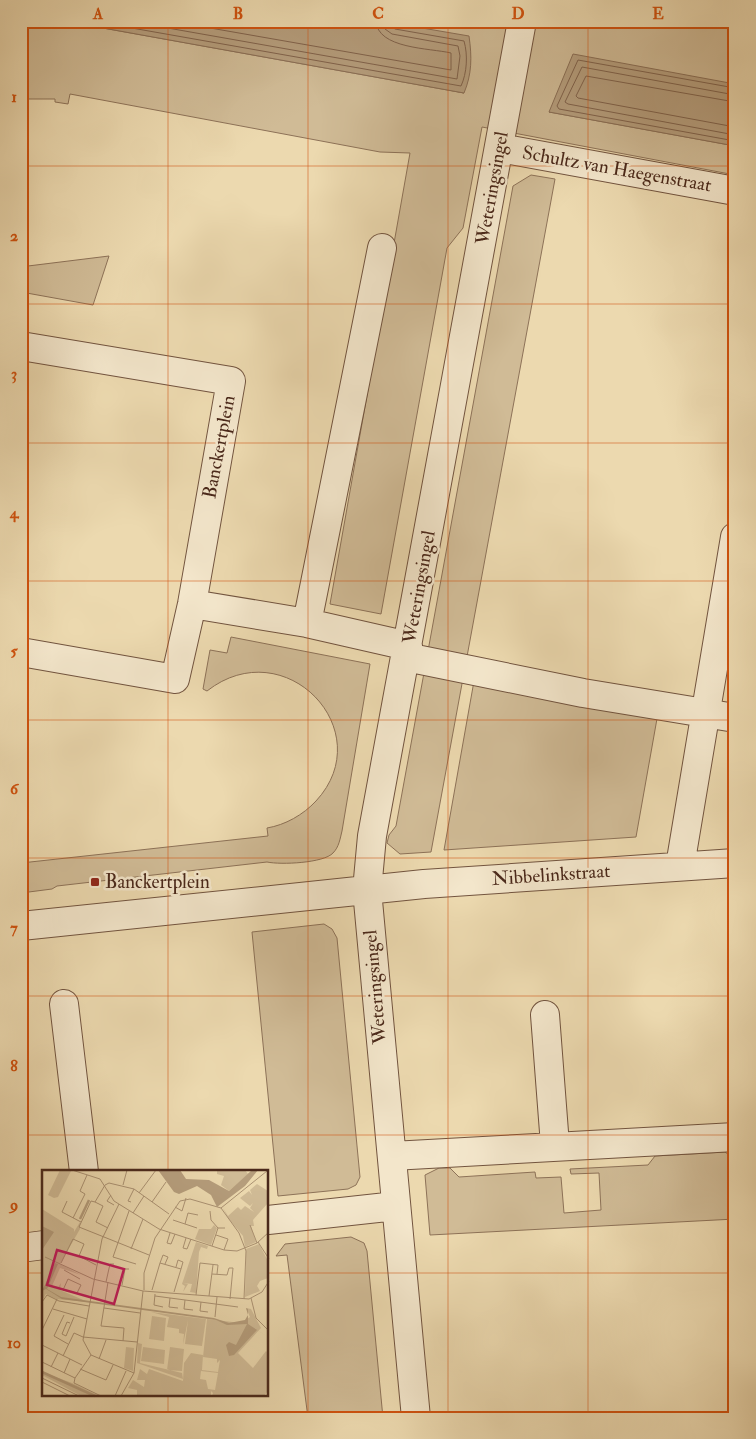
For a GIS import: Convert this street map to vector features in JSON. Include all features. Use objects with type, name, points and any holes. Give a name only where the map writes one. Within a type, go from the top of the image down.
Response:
[{"type":"street","name":"Weteringsingel","points":[[416,1418],[367,890],[372,836],[522,21]]},
{"type":"street","name":"Schultz van Haegenstraat","points":[[500,148],[735,190]]},
{"type":"street","points":[[306,623],[382,248]]},
{"type":"street","name":"Banckertplein","points":[[21,346],[231,381],[192,604],[175,679],[21,652]]},
{"type":"street","points":[[680,866],[735,537]]},
{"type":"street","points":[[192,604],[306,623],[407,651],[583,693],[735,718]]},
{"type":"street","name":"Nibbelinkstraat","points":[[21,926],[433,883],[735,863]]},
{"type":"street","points":[[64,1004],[84,1170]]},
{"type":"street","points":[[545,1015],[555,1145]]},
{"type":"street","points":[[392,1156],[555,1145],[735,1137]]},
{"type":"street","points":[[269,1220],[396,1206]]},
{"type":"street","points":[[21,1248],[42,1245]]},
{"type":"shaded area","points":[[21,21],[64,21],[464,93],[115,21],[735,21],[735,127],[549,112],[735,146],[735,175],[482,127],[463,228],[447,248],[381,614],[330,604],[410,153],[380,152],[70,94],[68,104],[55,102],[55,99],[21,99]]},
{"type":"shaded area","points":[[531,175],[555,179],[431,852],[400,854],[387,843],[389,835],[396,826],[513,186]]},
{"type":"shaded area","points":[[21,254],[25,254],[28,266],[109,256],[93,305],[21,292]]},
{"type":"shaded area","points":[[231,637],[370,664],[342,831],[335,851],[328,856],[312,861],[292,863],[267,862],[57,886],[52,889],[21,893],[21,863],[268,836],[267,828],[293,819],[316,801],[333,774],[337,746],[331,719],[315,697],[293,681],[266,673],[237,675],[207,691],[203,689],[210,650],[227,653]]},
{"type":"shaded area","points":[[474,681],[658,713],[636,837],[444,850]]},
{"type":"shaded area","points":[[324,924],[332,929],[337,938],[360,1177],[356,1185],[348,1189],[278,1196],[252,932]]},
{"type":"shaded area","points":[[725,1152],[730,1157],[735,1172],[735,1219],[430,1235],[425,1175],[439,1168],[450,1168],[459,1177],[535,1172],[536,1178],[561,1177],[564,1213],[601,1210],[599,1173],[571,1174],[570,1169],[648,1165],[655,1156]]},
{"type":"shaded area","points":[[351,1237],[364,1243],[367,1251],[383,1418],[308,1418],[287,1255],[276,1256],[285,1244]]},
{"type":"water","points":[[64,21],[381,21],[469,36],[470,72],[464,93]]},
{"type":"water","points":[[573,54],[735,84],[735,146],[549,112]]},
{"type":"place","name":"Banckertplein","points":[[95,882]]}]
